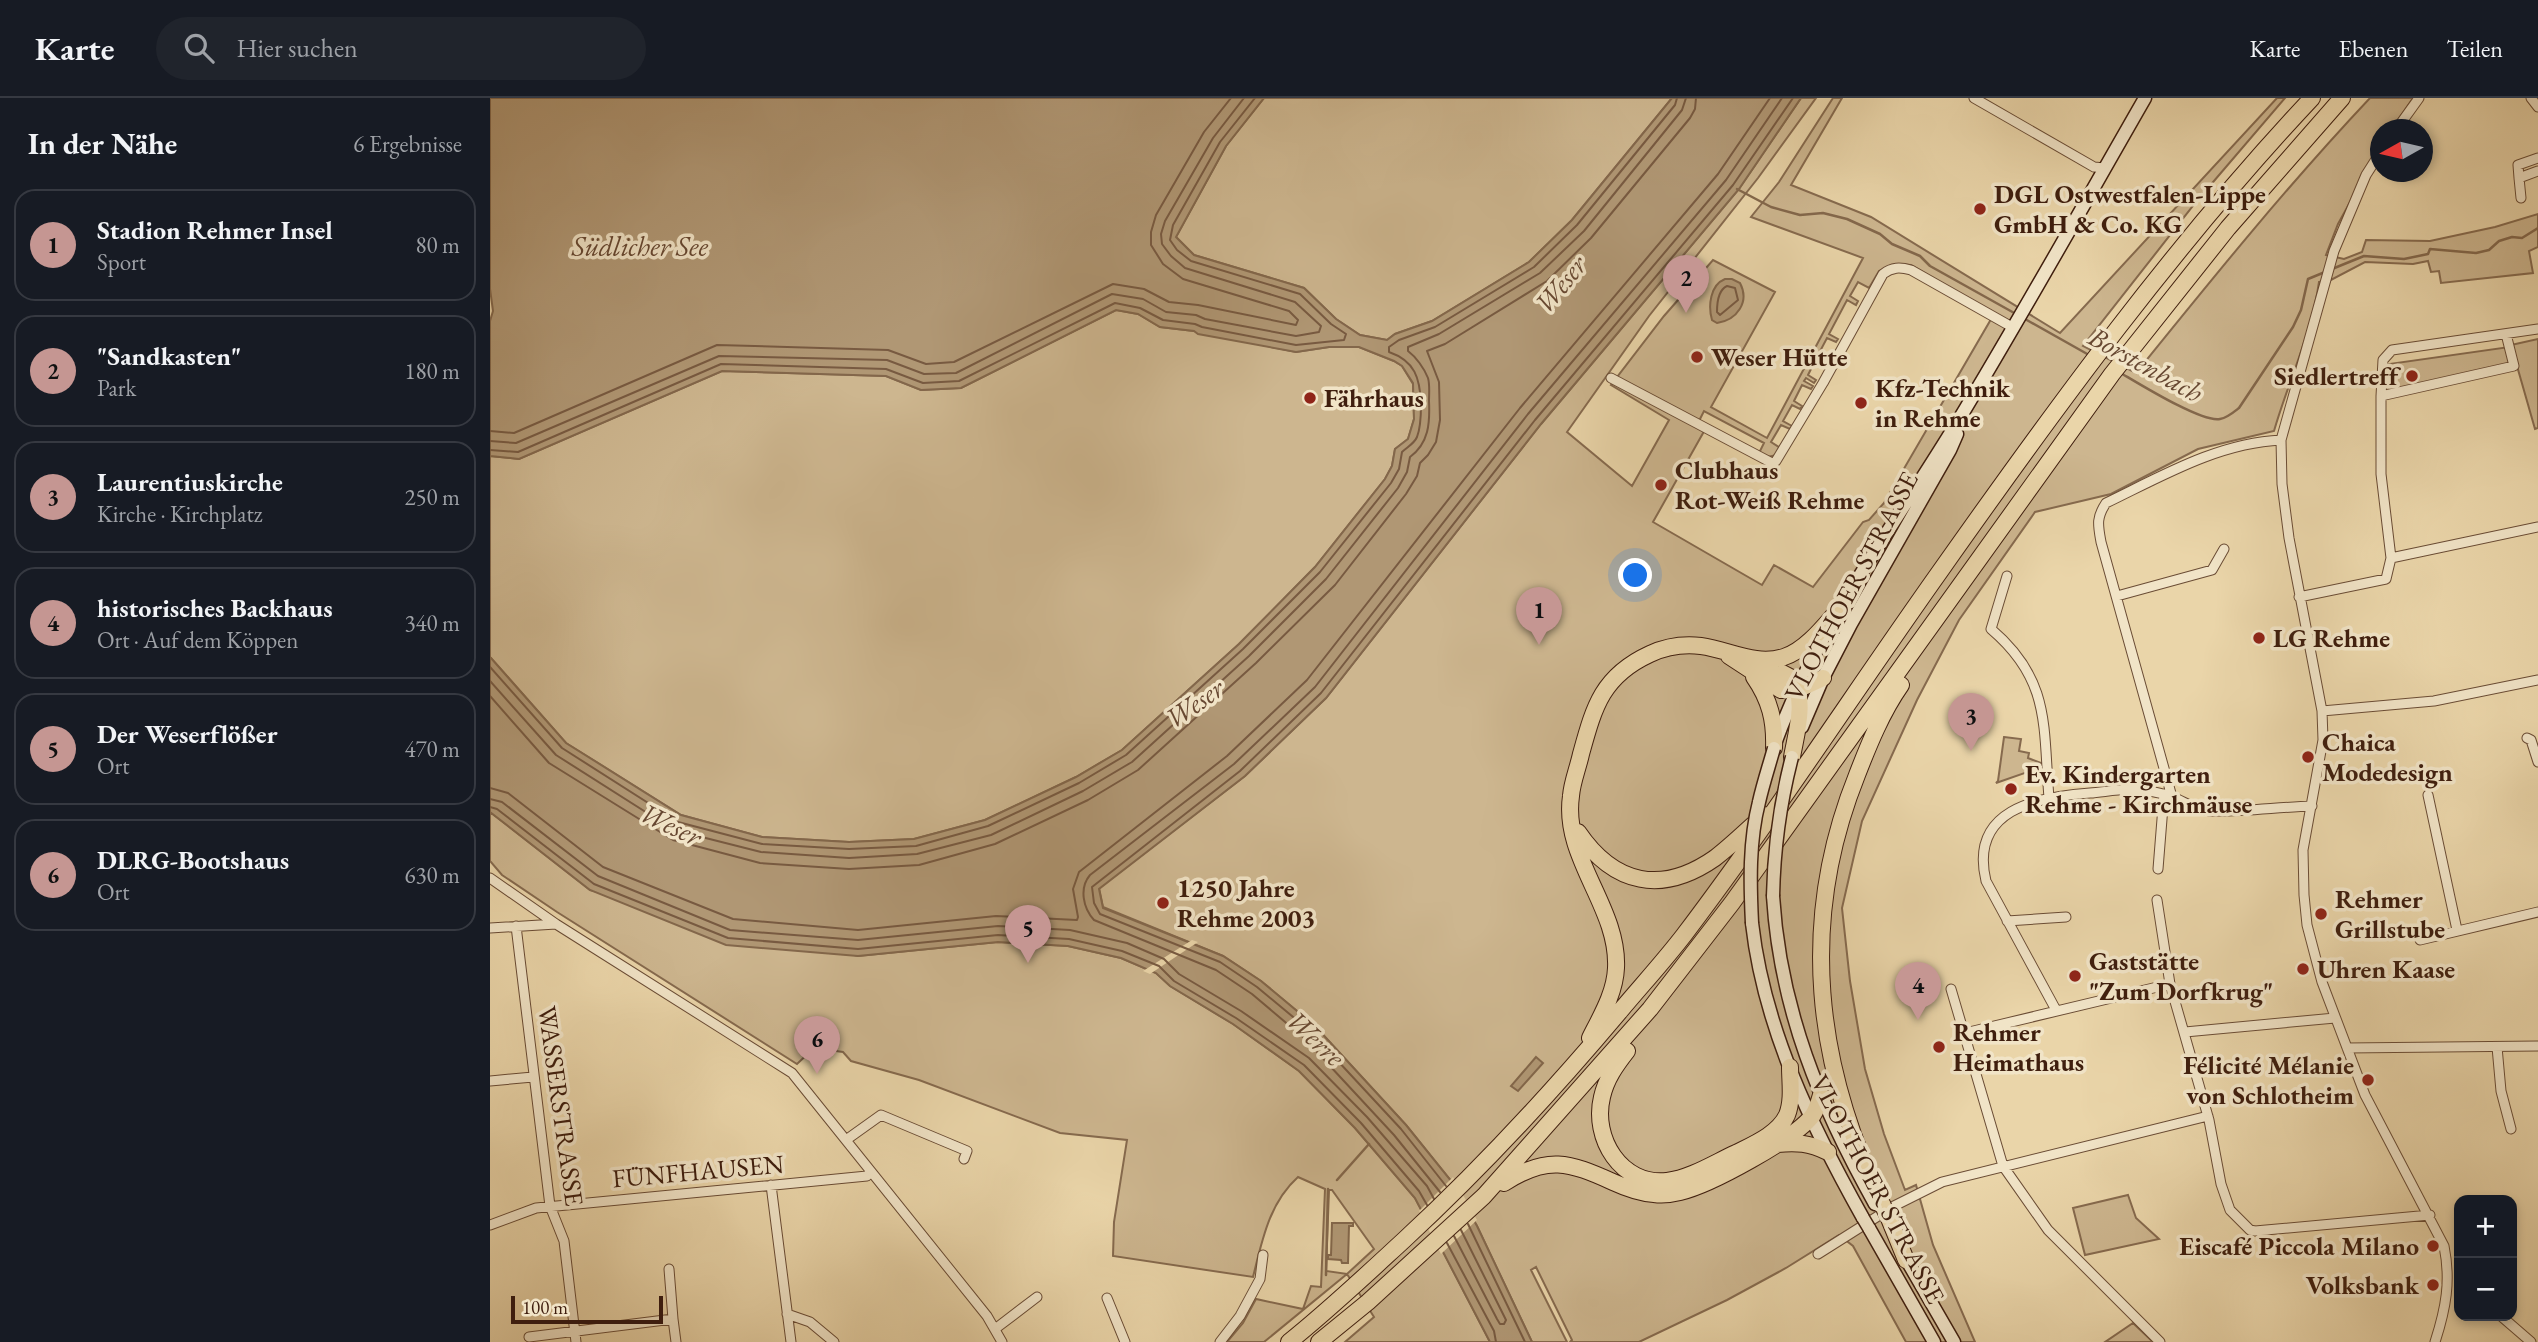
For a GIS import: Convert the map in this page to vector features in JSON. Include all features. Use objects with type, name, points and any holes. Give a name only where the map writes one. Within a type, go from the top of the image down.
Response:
[{"type":"highway","points":[[1289,1342],[1360,1281],[1468,1180],[1578,1062],[1681,938],[1789,792],[1941,570],[2095,360],[2165,268],[2277,135],[2312,98]]},
{"type":"highway","points":[[1319,1342],[1484,1196],[1650,1009],[1756,870],[2114,371],[2228,228],[2342,98]]},
{"type":"highway","points":[[1906,1260],[1855,1144],[1836,1082],[1829,1051],[1821,984],[1820,939],[1830,858],[1842,812],[1891,698],[1940,628],[1956,588]]},
{"type":"highway","points":[[1754,666],[1794,654],[1840,608]]},
{"type":"highway","points":[[1578,1062],[1608,1002],[1616,970],[1614,939],[1601,900],[1576,844],[1571,795],[1588,727],[1608,684],[1628,664],[1657,650],[1679,645],[1703,646],[1792,678],[1797,690],[1799,712],[1792,757]]},
{"type":"highway","points":[[1754,666],[1771,709],[1774,748]]},
{"type":"highway","points":[[1797,690],[1823,678]]},
{"type":"highway","points":[[1572,825],[1597,856],[1619,873],[1640,880],[1662,881],[1693,872],[1717,857],[1789,792]]},
{"type":"highway","points":[[1650,1009],[1640,1034],[1611,1072],[1602,1098],[1600,1123],[1608,1149],[1620,1167],[1642,1177],[1664,1181],[1689,1175],[1755,1144],[1776,1130],[1787,1115],[1791,1096],[1790,1067]]},
{"type":"highway","points":[[1484,1196],[1528,1169],[1547,1163],[1586,1169],[1639,1192],[1681,1192],[1713,1180],[1777,1144],[1811,1118],[1821,1095]]},
{"type":"highway","points":[[1777,1144],[1800,1142],[1828,1152]]},
{"type":"main road","name":"VLOTHOER STRASSE","points":[[1934,1342],[1866,1223],[1811,1118],[1761,984],[1752,923],[1751,881],[1758,804],[1774,748],[1797,690],[1840,608],[1970,402],[2145,98]]},
{"type":"main road","name":"VLOTHOER STRASSE","points":[[1883,1212],[1821,1095],[1800,1041],[1778,954],[1773,895],[1775,844],[1784,786],[1807,713],[1851,624],[1950,450],[1970,402]]},
{"type":"main road","name":"VLOTHOER STRASSE","points":[[1906,1260],[1954,1342]]},
{"type":"street","points":[[1974,98],[2094,167],[2105,168]]},
{"type":"street","points":[[2404,119],[2419,98]]},
{"type":"street","points":[[2532,98],[2538,107]]},
{"type":"street","points":[[2521,198],[2518,165],[2538,158]]},
{"type":"street","points":[[2370,169],[2334,251],[2281,440],[2282,484],[2299,597],[2322,711],[2323,740],[2303,850],[2305,905],[2316,964],[2365,1095],[2444,1246],[2449,1271],[2448,1287],[2435,1342]]},
{"type":"street","points":[[2519,178],[2538,172]]},
{"type":"street","points":[[1611,378],[1772,464],[1823,383],[1883,274],[1889,269],[1911,270],[2012,327]]},
{"type":"street","points":[[2299,597],[2386,579],[2392,558],[2381,474],[2383,360],[2392,350],[2538,329]]},
{"type":"street","points":[[2381,396],[2514,366],[2506,334]]},
{"type":"street","points":[[2158,869],[2168,796],[2097,522],[2098,515],[2106,503],[2226,448],[2254,441],[2281,440]]},
{"type":"street","points":[[2392,558],[2538,527]]},
{"type":"street","points":[[2117,596],[2212,570],[2224,549]]},
{"type":"street","points":[[2007,576],[1991,629],[2022,660],[2037,691],[2042,716],[2049,798]]},
{"type":"street","points":[[2322,711],[2434,701],[2538,680]]},
{"type":"street","points":[[2527,738],[2532,740],[2538,762]]},
{"type":"street","points":[[2056,1010],[1986,881],[1983,870],[1984,845],[1990,830],[2006,814],[2049,798],[2137,789],[2168,796],[2189,807],[2208,811],[2312,806]]},
{"type":"street","points":[[2428,795],[2457,930]]},
{"type":"street","points":[[490,878],[556,924],[792,1073],[987,1316],[1002,1342]]},
{"type":"street","points":[[2157,900],[2170,984],[2208,1116],[2221,1184],[2230,1210],[2250,1230],[2430,1215]]},
{"type":"street","points":[[2420,940],[2538,912]]},
{"type":"street","points":[[2007,920],[2066,917]]},
{"type":"street","points":[[490,928],[556,924]]},
{"type":"street","name":"WASSERSTRASSE","points":[[516,926],[550,1206],[564,1241],[576,1342]]},
{"type":"street","points":[[1965,1033],[2170,984]]},
{"type":"street","points":[[1951,989],[2003,1166],[2048,1230],[2160,1342]]},
{"type":"street","points":[[2185,1032],[2335,1018]]},
{"type":"street","points":[[2497,1046],[2501,1091],[2511,1129]]},
{"type":"street","points":[[2347,1048],[2538,1046]]},
{"type":"street","points":[[490,1081],[533,1077]]},
{"type":"street","points":[[846,1140],[881,1115],[967,1151],[964,1159]]},
{"type":"street","points":[[1818,1254],[1894,1206],[1941,1182],[2208,1116]]},
{"type":"street","name":"FÜNFHAUSEN","points":[[490,1225],[536,1208],[550,1206],[867,1176],[870,1172]]},
{"type":"street","points":[[771,1185],[791,1342]]},
{"type":"street","points":[[1220,1342],[1240,1316],[1260,1279],[1263,1255]]},
{"type":"street","points":[[669,1269],[676,1342]]},
{"type":"street","points":[[2449,1271],[2454,1272]]},
{"type":"street","points":[[995,1329],[1037,1297]]},
{"type":"street","points":[[1107,1298],[1125,1342]]},
{"type":"street","points":[[787,1314],[810,1322],[834,1342]]},
{"type":"street","points":[[529,1337],[673,1319]]},
{"type":"street","points":[[2507,1321],[2531,1342]]},
{"type":"shaded area","points":[[1264,98],[1672,98],[1572,220],[1529,262],[1432,321],[1395,334],[1387,340],[1360,335],[1336,319],[1304,288],[1194,255],[1176,237],[1226,146]]},
{"type":"shaded area","points":[[1801,98],[1816,98],[1758,178],[1649,316],[1567,432],[1632,486],[1669,420],[1611,385],[1664,316],[1713,260],[1775,292],[1711,407],[1767,438],[1863,258],[1751,217],[1779,182],[1833,98],[1842,98],[1791,185],[1871,217],[2060,333],[2277,98],[2285,98],[2196,202],[2083,346],[2136,373],[2280,199],[2370,98],[2413,98],[2399,119],[2370,119],[2370,166],[2338,224],[2326,255],[2344,259],[2362,252],[2366,240],[2430,241],[2495,227],[2538,214],[2538,247],[2529,251],[2533,273],[2441,283],[2439,271],[2431,272],[2428,261],[2413,264],[2365,262],[2329,281],[2319,282],[2305,339],[2274,431],[2198,449],[2111,494],[2035,512],[1959,620],[1917,700],[1862,821],[1842,908],[1850,981],[1865,1069],[1884,1134],[1905,1190],[1916,1185],[1933,1245],[1975,1342],[1906,1342],[1853,1246],[1839,1235],[1727,1300],[1639,1342],[1570,1342],[1572,1340],[1536,1267],[1531,1270],[1567,1342],[1532,1342],[1477,1226],[1452,1182],[1406,1125],[1315,1026],[1261,981],[1223,956],[1103,907],[1099,888],[1245,776],[1326,698],[1541,424],[1739,189]],"holes":[[[1895,264],[1911,265],[1994,314],[1884,503],[1869,520],[1863,522],[1813,587],[1774,565],[1762,585],[1653,522],[1707,426],[1699,421],[1704,411],[1764,443],[1759,453],[1767,457],[1777,455],[1782,449],[1771,442],[1781,425],[1790,429],[1792,426],[1783,421],[1792,405],[1800,409],[1802,406],[1794,401],[1802,385],[1811,389],[1813,386],[1804,381],[1806,378],[1814,383],[1816,380],[1808,375],[1816,359],[1825,363],[1827,360],[1818,355],[1827,338],[1836,342],[1838,339],[1829,334],[1847,300],[1856,305],[1858,301],[1850,296],[1858,282],[1869,288],[1879,271]]]},
{"type":"shaded area","points":[[1116,310],[1138,314],[1160,327],[1194,331],[1296,352],[1329,347],[1359,347],[1402,366],[1413,384],[1414,419],[1408,439],[1395,449],[1392,466],[1385,479],[1315,567],[1239,644],[1122,750],[1076,777],[985,820],[914,839],[849,842],[762,837],[681,815],[566,743],[490,657],[490,456],[519,459],[722,371],[886,376],[921,390],[961,388]]},
{"type":"shaded area","points":[[2538,339],[2538,428],[2535,429],[2511,345]]},
{"type":"shaded area","points":[[2509,347],[2514,366],[2381,395],[2382,365]]},
{"type":"shaded area","points":[[2004,737],[2021,739],[2019,751],[2029,753],[2028,758],[2041,763],[2042,767],[1996,783]]},
{"type":"shaded area","points":[[490,812],[590,890],[858,956],[998,942],[1068,946],[1121,958],[1156,973],[1170,986],[1233,1024],[1299,1071],[1355,1128],[1415,1198],[1490,1342],[1345,1342],[1374,1317],[1347,1274],[1264,1342],[1227,1342],[1243,1323],[1256,1299],[1303,1309],[1311,1286],[1321,1287],[1325,1189],[1298,1177],[1288,1187],[1268,1223],[1253,1277],[1113,1256],[1114,1222],[1127,1140],[1060,1133],[919,1080],[851,1061],[843,1052],[814,1048],[797,1064],[557,912],[502,875],[490,861]],"holes":[[[1329,1190],[1332,1190],[1374,1249],[1347,1274],[1326,1271]]]},
{"type":"shaded area","points":[[2128,1195],[2136,1218],[2159,1239],[2085,1255],[2073,1208]]},
{"type":"shaded area","points":[[2133,1323],[2153,1342],[2105,1342]]},
{"type":"water","points":[[490,98],[1264,98],[1226,146],[1176,237],[1194,255],[1304,288],[1336,319],[1360,335],[1387,340],[1395,334],[1432,321],[1529,262],[1572,220],[1672,98],[1801,98],[1739,189],[1541,424],[1326,698],[1245,776],[1099,889],[1103,908],[1223,956],[1261,981],[1315,1026],[1406,1125],[1452,1182],[1477,1226],[1532,1342],[1490,1342],[1415,1198],[1355,1128],[1299,1071],[1233,1024],[1170,986],[1156,973],[1121,958],[1068,946],[998,942],[858,956],[726,945],[590,890],[490,812],[490,657],[566,743],[681,815],[762,837],[849,842],[914,839],[985,820],[1076,777],[1122,750],[1239,644],[1315,567],[1385,479],[1392,466],[1395,449],[1408,439],[1414,419],[1413,383],[1402,366],[1359,347],[1329,347],[1296,352],[1198,334],[1194,331],[1160,327],[1138,314],[1116,310],[961,388],[921,390],[886,376],[722,371],[519,459],[490,456],[490,321],[493,311],[490,289]]},
{"type":"water","points":[[1725,279],[1740,283],[1743,290],[1742,303],[1736,314],[1717,323],[1712,320],[1711,296],[1716,286]]},
{"type":"water","points":[[1536,1057],[1543,1063],[1518,1091],[1511,1086]]},
{"type":"water","points":[[1332,1223],[1353,1223],[1353,1226],[1349,1226],[1348,1263],[1328,1259],[1328,1255],[1331,1255]]},
{"type":"pier","points":[[1192,940],[1198,942],[1150,974],[1143,971]]},
{"type":"pier","points":[[1453,1177],[1477,1220],[1441,1254],[1419,1211]]},
{"type":"waterway","name":"Borstenbach","points":[[1737,189],[1771,207],[1800,215],[1823,213],[1847,219],[1920,256],[1930,266],[2016,314]]},
{"type":"waterway","name":"Borstenbach","points":[[2332,269],[2364,256],[2404,259],[2428,254],[2430,249],[2476,253],[2489,250],[2499,241],[2512,237],[2522,238],[2538,228]]},
{"type":"waterway","name":"Borstenbach","points":[[2119,372],[2199,415],[2211,419],[2230,415],[2239,408],[2293,327],[2301,310],[2308,279],[2325,272]]},
{"type":"waterway","name":"Borstenbach","points":[[2025,319],[2089,355]]},
{"type":"waterway","points":[[1337,1180],[1369,1144]]},
{"type":"waterway","points":[[1326,1275],[1328,1189]]},
{"type":"place","name":"DGL Ostwestfalen-Lippe GmbH & Co. KG","points":[[1980,209]]},
{"type":"place","name":"\"Sandkasten\"","points":[[1686,313]]},
{"type":"place","name":"Weser Hütte","points":[[1697,357]]},
{"type":"place","name":"Siedlertreff","points":[[2412,376]]},
{"type":"place","name":"Fährhaus","points":[[1310,398]]},
{"type":"place","name":"Kfz-Technik in Rehme","points":[[1861,403]]},
{"type":"place","name":"Clubhaus Rot-Weiß Rehme","points":[[1661,485]]},
{"type":"place","name":"LG Rehme","points":[[2259,638]]},
{"type":"place","name":"Stadion Rehmer Insel","points":[[1539,645]]},
{"type":"place","name":"Laurentiuskirche","points":[[1971,751]]},
{"type":"place","name":"Chaica Modedesign","points":[[2308,757]]},
{"type":"place","name":"Ev. Kindergarten Rehme - Kirchmäuse","points":[[2011,789]]},
{"type":"place","name":"1250 Jahre Rehme 2003","points":[[1163,903]]},
{"type":"place","name":"Rehmer Grillstube","points":[[2321,914]]},
{"type":"place","name":"Der Weserflößer","points":[[1028,963]]},
{"type":"place","name":"Uhren Kaase","points":[[2303,969]]},
{"type":"place","name":"Gaststätte \"Zum Dorfkrug\"","points":[[2075,976]]},
{"type":"place","name":"historisches Backhaus","points":[[1918,1020]]},
{"type":"place","name":"Rehmer Heimathaus","points":[[1939,1047]]},
{"type":"place","name":"DLRG-Bootshaus","points":[[817,1074]]},
{"type":"place","name":"Félicité Mélanie von Schlotheim","points":[[2368,1080]]},
{"type":"place","name":"Eiscafé Piccola Milano","points":[[2433,1246]]},
{"type":"place","name":"Volksbank","points":[[2433,1285]]},
{"type":"water label","name":"Südlicher See","points":[[640,246]]},
{"type":"water label","name":"Weser","points":[[1560,284]]},
{"type":"water label","name":"Weser","points":[[1194,703]]},
{"type":"water label","name":"Weser","points":[[671,824]]},
{"type":"water label","name":"Werre","points":[[1316,1038]]}]
